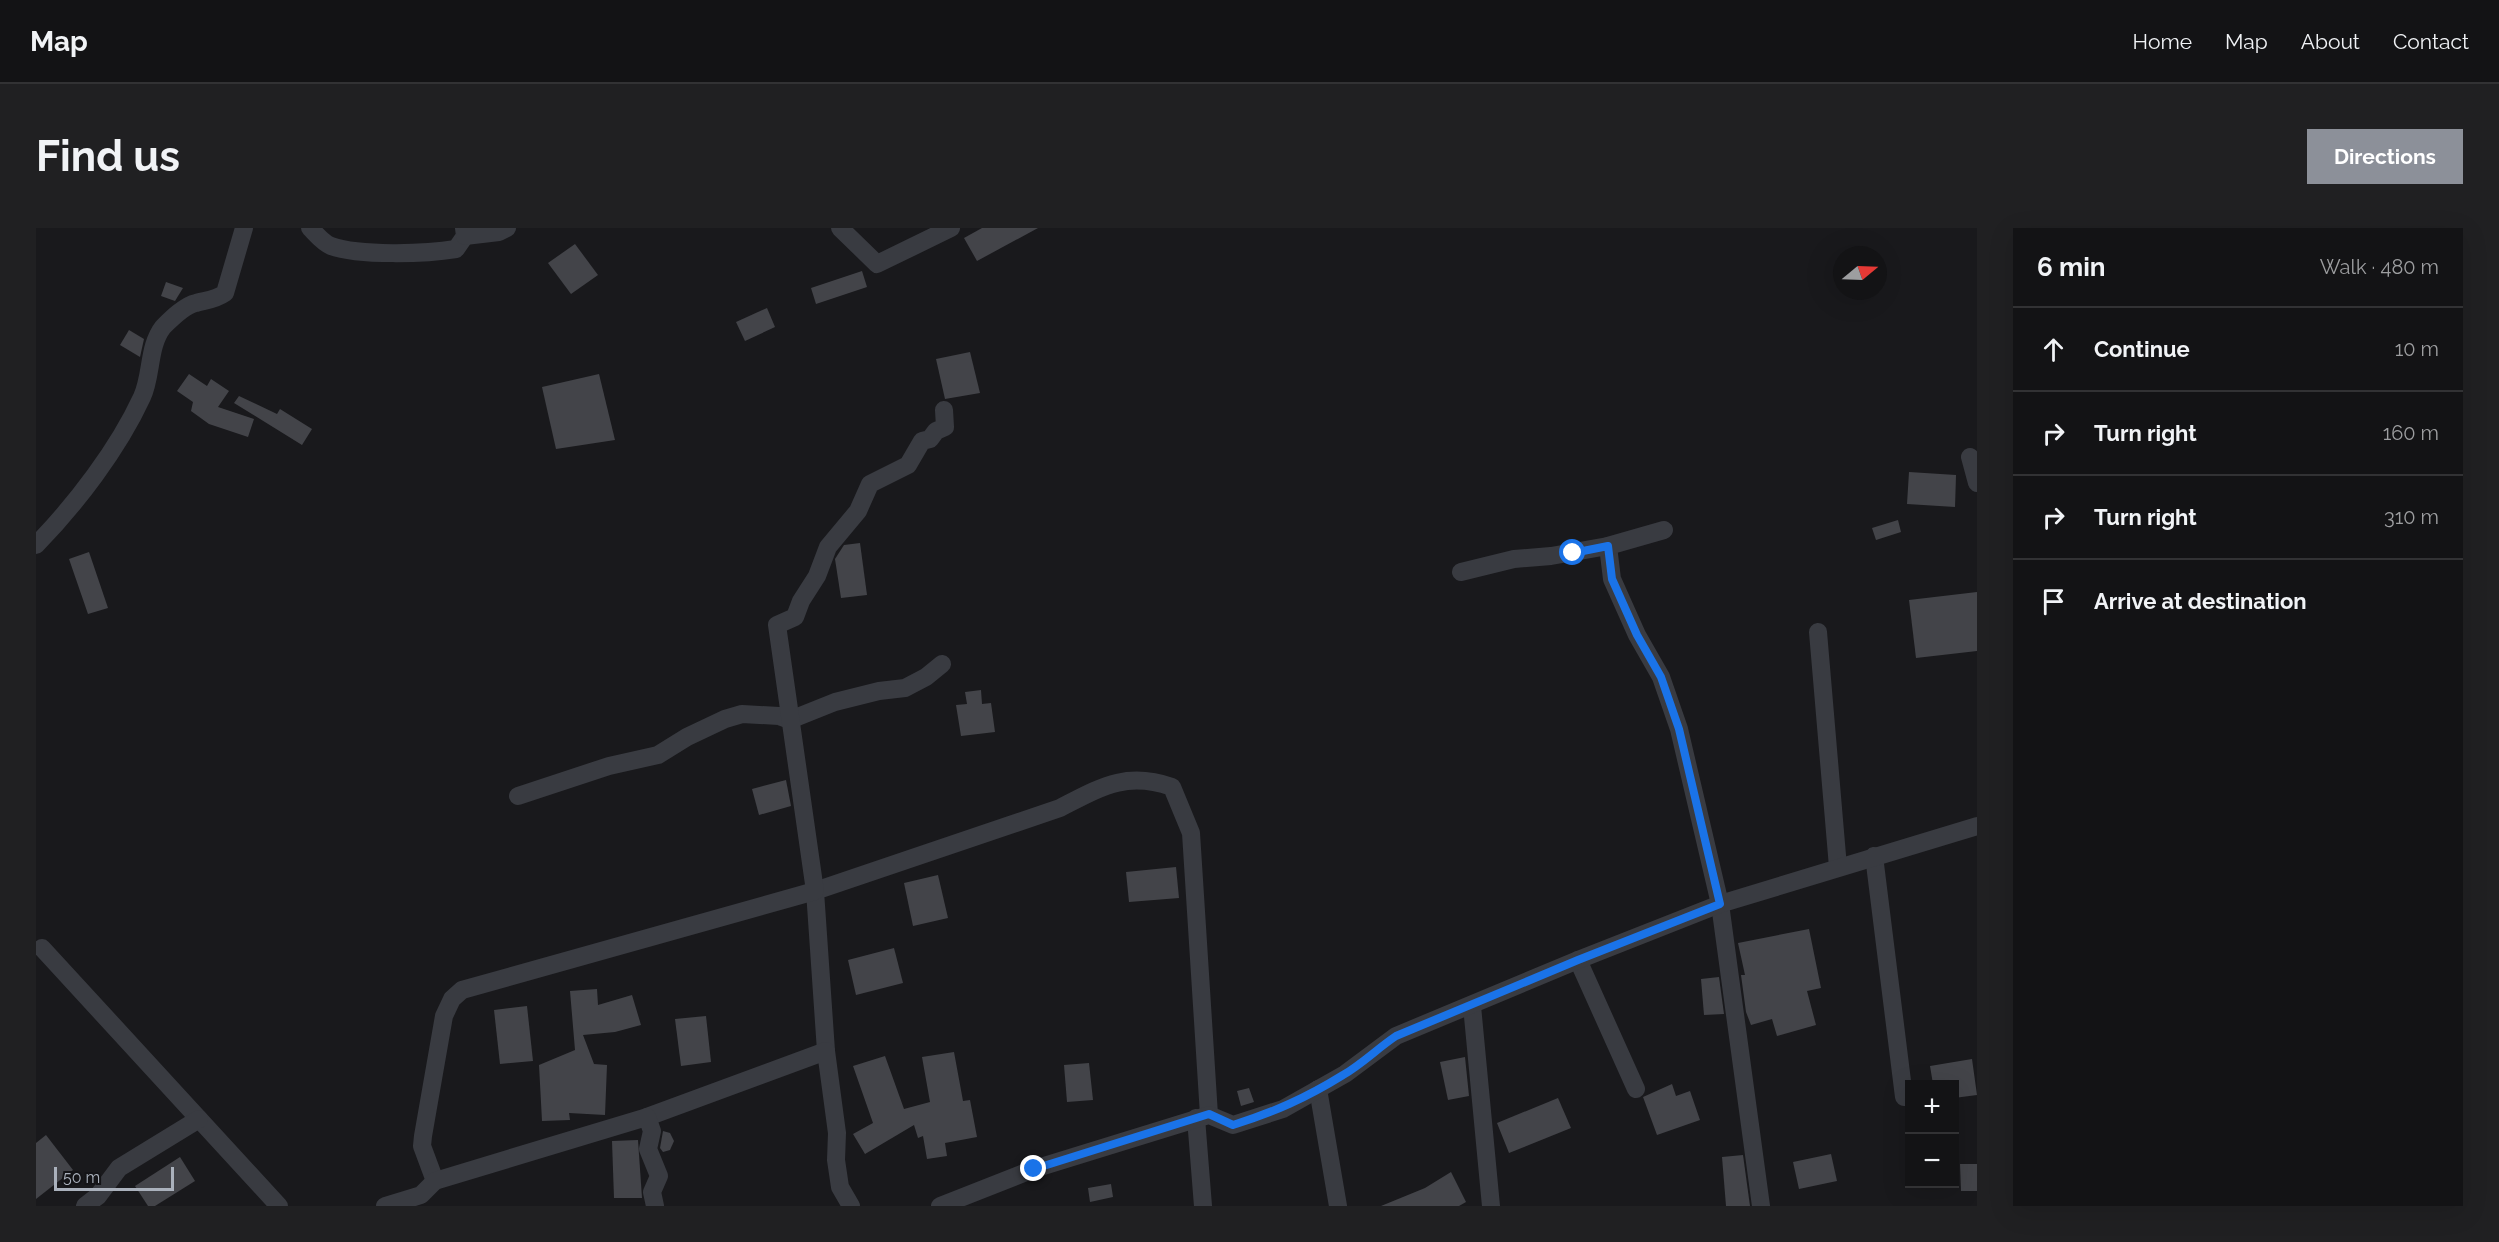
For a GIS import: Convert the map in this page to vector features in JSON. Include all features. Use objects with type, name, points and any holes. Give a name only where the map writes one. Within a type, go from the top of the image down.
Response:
[{"type":"street","points":[[36,544],[64,516],[126,427],[143,394],[157,339],[162,329],[193,303],[217,299],[225,293],[244,228]]},
{"type":"street","points":[[310,228],[328,245],[344,249],[431,253],[456,249],[464,232],[499,232],[507,228]]},
{"type":"street","points":[[840,228],[877,264],[951,228]]},
{"type":"street","points":[[851,1206],[840,1187],[836,1160],[837,1133],[826,1051],[816,891],[777,626],[795,617],[801,601],[817,576],[828,547],[858,511],[870,484],[908,465],[922,441],[930,439],[936,431],[945,427],[944,410]]},
{"type":"street","points":[[1970,457],[1977,483]]},
{"type":"street","points":[[1461,572],[1514,559],[1551,556],[1608,546],[1664,530]]},
{"type":"street","points":[[1608,546],[1612,579],[1637,635],[1661,677],[1679,729],[1720,904],[1761,1206]]},
{"type":"street","points":[[1818,632],[1838,867]]},
{"type":"street","points":[[518,796],[609,766],[658,755],[703,728],[741,714],[779,716],[790,720],[835,702],[879,691],[905,688],[926,677],[942,664]]},
{"type":"street","points":[[435,1181],[422,1146],[423,1136],[444,1016],[452,999],[462,990],[816,891],[1060,808],[1122,780],[1142,779],[1172,787],[1191,833],[1203,1116],[1203,1206]]},
{"type":"street","points":[[948,1204],[1034,1169],[1203,1116],[1233,1125],[1283,1109],[1346,1074],[1369,1054],[1396,1036],[1578,960],[1720,904],[1977,826]]},
{"type":"street","points":[[1874,856],[1904,1097]]},
{"type":"street","points":[[42,948],[279,1206]]},
{"type":"street","points":[[1578,960],[1636,1089]]},
{"type":"street","points":[[1472,1006],[1491,1206]]},
{"type":"street","points":[[385,1206],[422,1195],[435,1181],[647,1117],[826,1051]]},
{"type":"street","points":[[1318,1089],[1338,1206]]},
{"type":"street","points":[[647,1117],[651,1131],[648,1149],[659,1176],[652,1192],[655,1206]]},
{"type":"street","points":[[85,1206],[98,1196],[119,1168],[199,1119]]},
{"type":"building","points":[[982,228],[1038,228],[977,261],[964,238]]},
{"type":"building","points":[[575,244],[598,275],[571,294],[548,263]]},
{"type":"building","points":[[862,271],[867,287],[816,304],[811,288]]},
{"type":"building","points":[[166,282],[183,288],[175,301],[161,296]]},
{"type":"building","points":[[767,308],[775,327],[745,341],[736,322]]},
{"type":"building","points":[[129,330],[144,339],[140,357],[120,345]]},
{"type":"building","points":[[970,352],[980,393],[945,399],[936,359]]},
{"type":"building","points":[[189,374],[207,386],[211,379],[229,391],[218,407],[254,419],[248,437],[209,424],[191,411],[193,402],[177,391]]},
{"type":"building","points":[[599,374],[615,440],[556,449],[542,387]]},
{"type":"building","points":[[239,396],[277,414],[280,409],[312,429],[302,445],[234,403]]},
{"type":"building","points":[[1909,472],[1956,475],[1955,507],[1907,504]]},
{"type":"building","points":[[1898,520],[1901,532],[1876,540],[1872,528]]},
{"type":"building","points":[[860,543],[867,595],[841,598],[835,559],[844,545]]},
{"type":"building","points":[[89,552],[108,608],[88,614],[69,559]]},
{"type":"building","points":[[1977,592],[1977,651],[1916,658],[1909,600]]},
{"type":"building","points":[[981,690],[982,704],[991,703],[995,732],[961,736],[956,705],[967,704],[965,692]]},
{"type":"building","points":[[786,780],[791,806],[759,815],[752,789]]},
{"type":"building","points":[[1176,867],[1179,898],[1129,902],[1126,872]]},
{"type":"building","points":[[938,875],[948,918],[913,926],[904,883]]},
{"type":"building","points":[[1809,929],[1821,988],[1807,991],[1816,1025],[1777,1036],[1772,1019],[1751,1025],[1746,1012],[1741,975],[1745,975],[1738,943]]},
{"type":"building","points":[[894,948],[903,983],[856,995],[848,960]]},
{"type":"building","points":[[1719,977],[1724,1014],[1704,1015],[1701,979]]},
{"type":"building","points":[[597,989],[598,1005],[632,995],[641,1025],[615,1032],[583,1035],[594,1064],[607,1065],[605,1115],[569,1113],[570,1120],[542,1121],[539,1065],[575,1050],[570,991]]},
{"type":"building","points":[[527,1006],[533,1061],[500,1064],[494,1010]]},
{"type":"building","points":[[706,1016],[711,1062],[681,1066],[675,1019]]},
{"type":"building","points":[[954,1052],[963,1101],[970,1100],[977,1137],[945,1143],[947,1156],[927,1159],[923,1136],[918,1138],[914,1125],[865,1154],[853,1134],[873,1123],[853,1066],[885,1056],[904,1109],[930,1102],[922,1057]]},
{"type":"building","points":[[1465,1057],[1469,1096],[1448,1100],[1440,1062]]},
{"type":"building","points":[[1972,1059],[1977,1095],[1959,1097],[1959,1080],[1932,1080],[1930,1066]]},
{"type":"building","points":[[1089,1063],[1093,1100],[1067,1102],[1064,1065]]},
{"type":"building","points":[[1672,1084],[1676,1096],[1690,1091],[1700,1120],[1657,1135],[1643,1097]]},
{"type":"building","points":[[1249,1088],[1254,1102],[1241,1106],[1237,1091]]},
{"type":"building","points":[[1558,1098],[1571,1128],[1509,1153],[1497,1123]]},
{"type":"building","points":[[663,1131],[670,1133],[674,1141],[670,1150],[663,1152],[660,1148]]},
{"type":"building","points":[[46,1135],[73,1170],[36,1199],[36,1143]]},
{"type":"building","points":[[638,1140],[642,1198],[614,1198],[612,1141]]},
{"type":"building","points":[[1831,1154],[1837,1181],[1799,1189],[1793,1162]]},
{"type":"building","points":[[1743,1155],[1750,1206],[1726,1206],[1722,1157]]},
{"type":"building","points":[[180,1157],[195,1181],[155,1206],[148,1206],[135,1186]]},
{"type":"building","points":[[1960,1164],[1977,1164],[1977,1191],[1961,1191]]},
{"type":"building","points":[[1451,1172],[1466,1202],[1459,1206],[1381,1206],[1425,1188]]},
{"type":"building","points":[[1111,1184],[1113,1197],[1090,1202],[1088,1188]]},
{"type":"route","points":[[1034,1169],[1209,1114],[1233,1125],[1283,1109],[1346,1074],[1369,1054],[1396,1036],[1720,904],[1679,729],[1661,677],[1624,609],[1612,579],[1608,546],[1573,553]]}]
